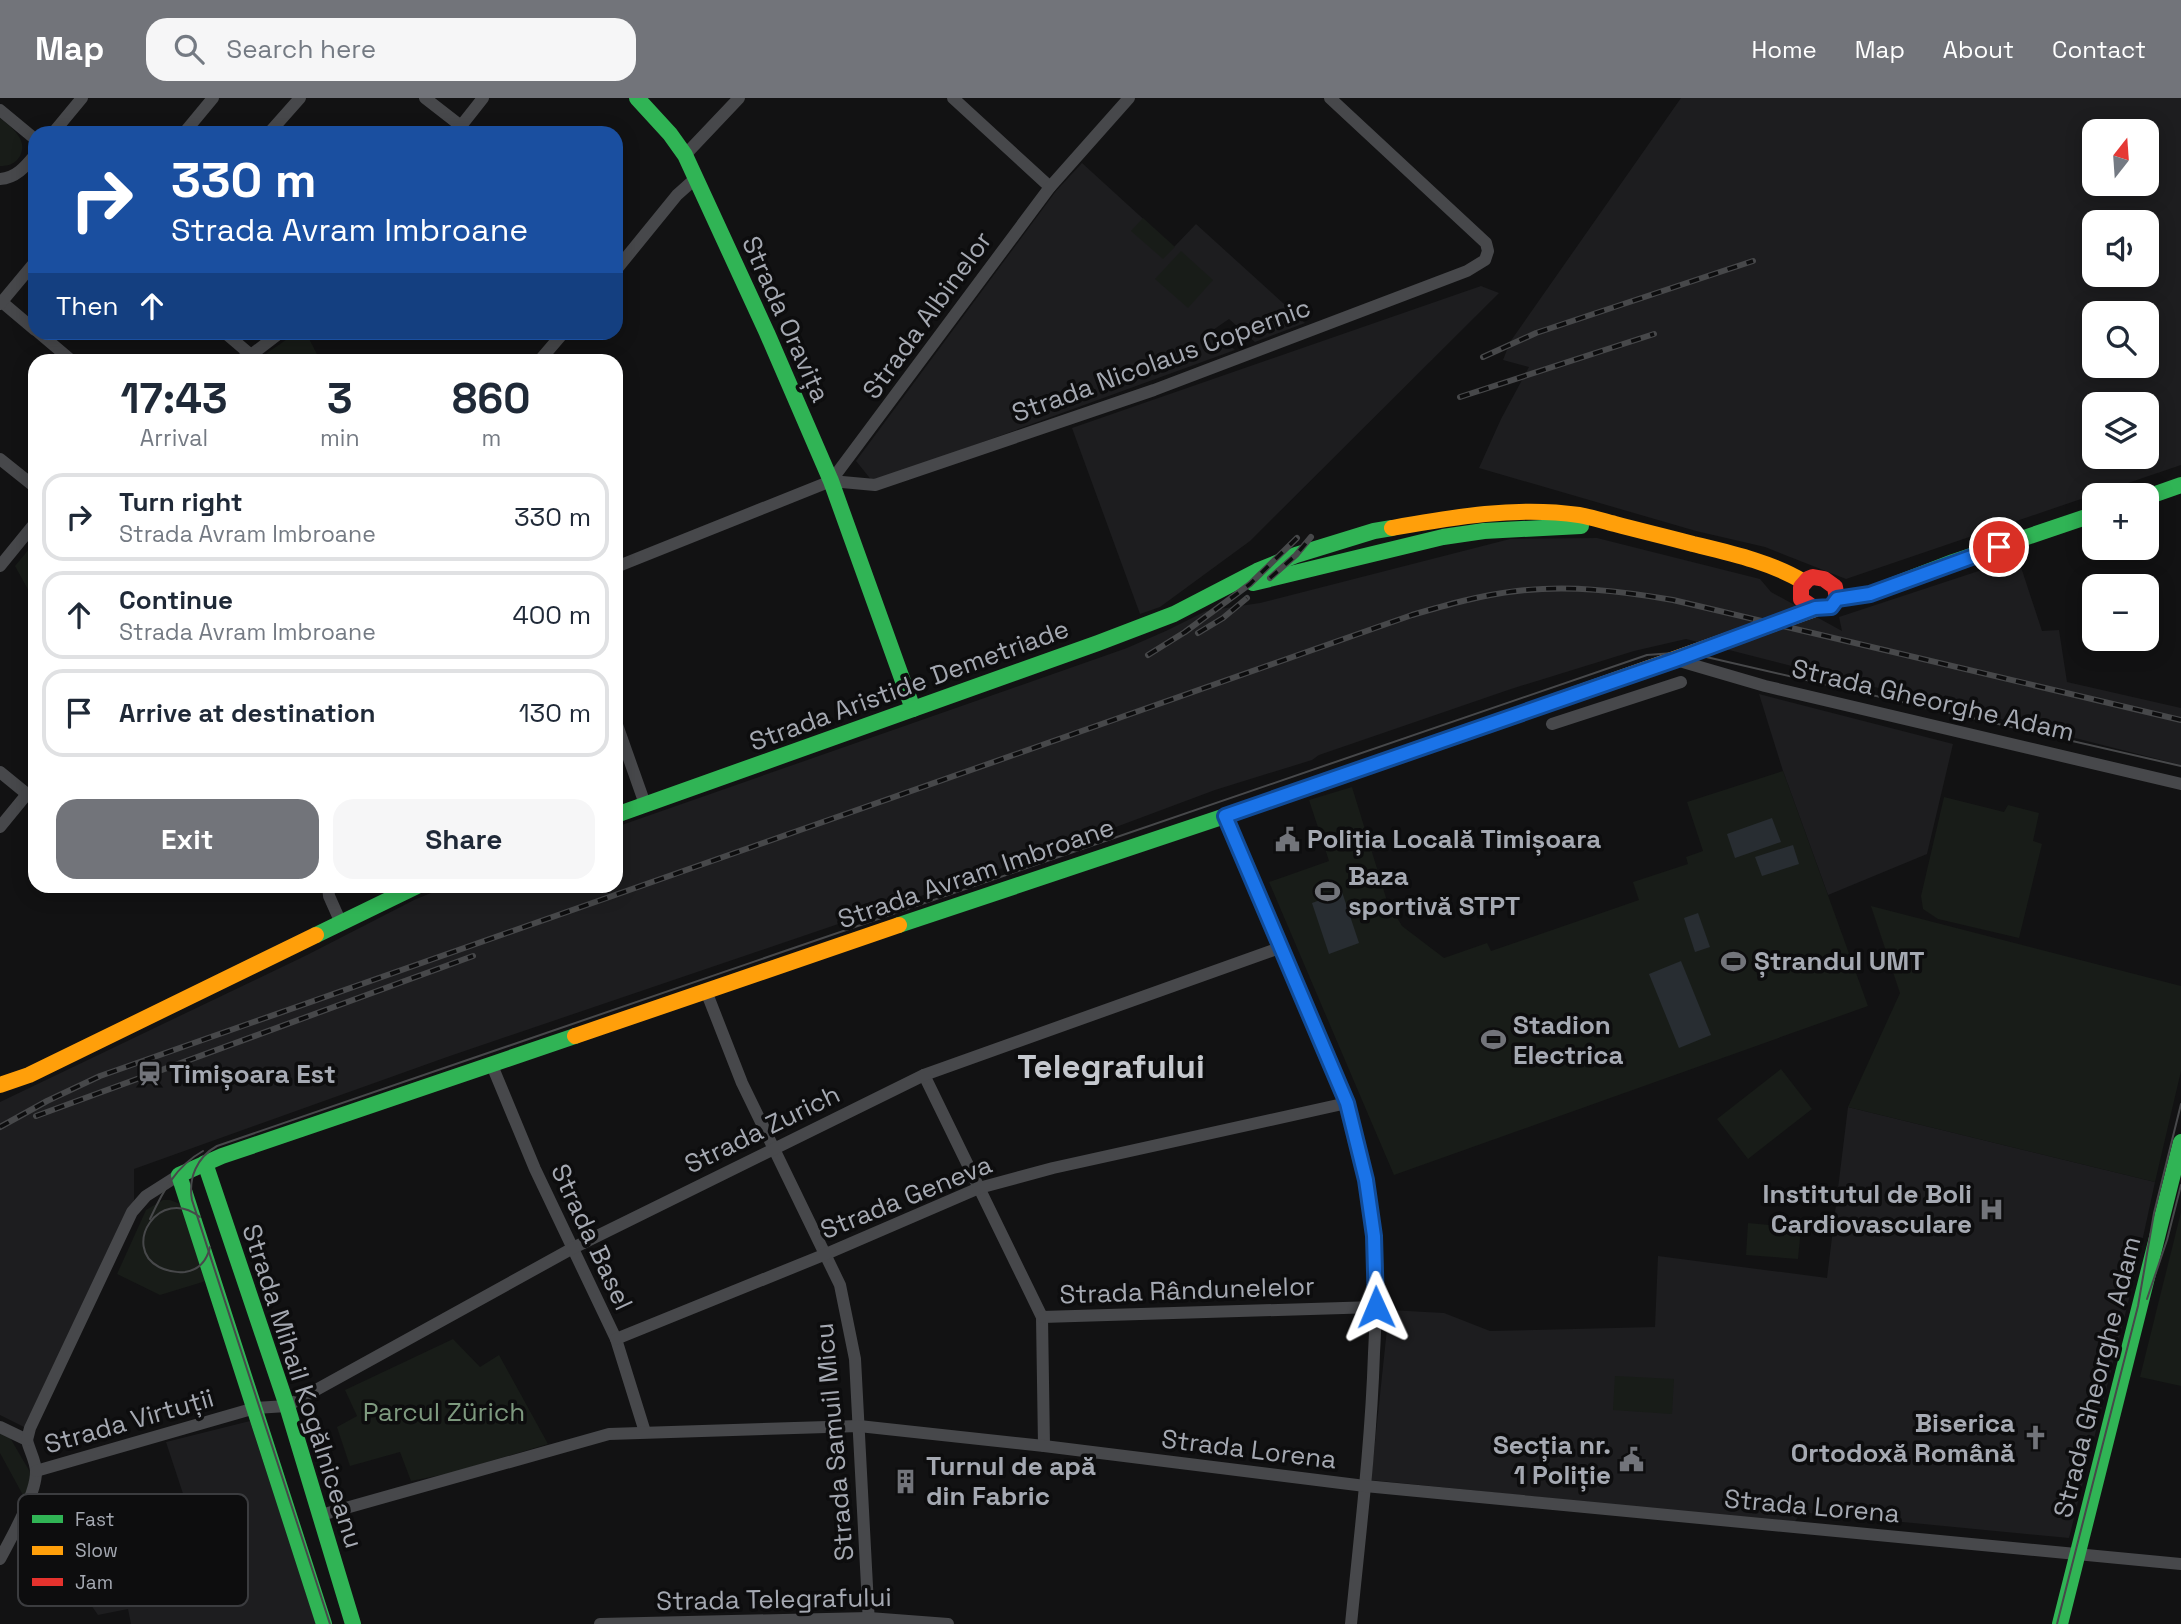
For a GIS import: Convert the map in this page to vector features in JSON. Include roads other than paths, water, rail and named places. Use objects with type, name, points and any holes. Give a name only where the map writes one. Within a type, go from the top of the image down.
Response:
[{"type":"main road","name":"Strada Oravița","points":[[637,98],[685,155],[767,332],[831,481],[913,709]]},
{"type":"main road","points":[[2159,493],[2181,485]]},
{"type":"main road","points":[[1803,590],[1810,606],[1831,607],[1837,599],[1870,594],[1953,562],[2082,518]]},
{"type":"main road","name":"Strada Aristide Demetriade","points":[[623,812],[1144,626],[1215,593],[1443,537],[1484,531],[1619,525],[1770,566],[1789,573],[1803,590]]},
{"type":"main road","points":[[1788,618],[1813,577],[1825,579],[1835,587],[1837,599]]},
{"type":"main road","name":"Strada Avram Imbroane","points":[[179,1175],[205,1163],[491,1063],[1225,816],[1675,660],[1815,608]]},
{"type":"main road","points":[[0,1084],[29,1075],[403,893]]},
{"type":"main road","name":"Strada Gheorghe Adam","points":[[2060,1624],[2181,1142]]},
{"type":"main road","name":"Strada Mihail Kogălniceanu","points":[[205,1163],[287,1406],[353,1624]]},
{"type":"main road","name":"Strada Mihail Kogălniceanu","points":[[179,1175],[324,1624]]},
{"type":"street","points":[[59,126],[82,98]]},
{"type":"street","points":[[190,126],[213,98]]},
{"type":"street","points":[[274,126],[300,98]]},
{"type":"street","points":[[425,98],[454,126]]},
{"type":"street","points":[[461,126],[483,98]]},
{"type":"street","points":[[685,155],[739,98]]},
{"type":"street","points":[[953,98],[1050,187]]},
{"type":"street","name":"Strada Albinelor","points":[[831,481],[1050,187],[1129,98]]},
{"type":"street","name":"Strada Nicolaus Copernic","points":[[831,481],[875,485],[1154,390],[1467,271],[1485,260],[1488,251],[1486,243],[1329,98]]},
{"type":"street","points":[[0,110],[28,133]]},
{"type":"street","points":[[0,179],[8,178],[28,164]]},
{"type":"street","points":[[24,169],[28,172]]},
{"type":"street","points":[[623,261],[677,195],[696,178]]},
{"type":"street","points":[[28,270],[1,303],[28,325]]},
{"type":"street","points":[[47,340],[64,354]]},
{"type":"street","points":[[231,340],[243,354]]},
{"type":"street","points":[[251,354],[270,340]]},
{"type":"street","points":[[545,354],[557,340]]},
{"type":"street","points":[[0,459],[28,481]]},
{"type":"street","points":[[623,564],[831,481]]},
{"type":"street","points":[[0,566],[28,532]]},
{"type":"street","name":"Strada Gheorghe Adam","points":[[1675,660],[1765,686],[2181,784]]},
{"type":"street","points":[[1552,724],[1681,682]]},
{"type":"street","points":[[623,742],[645,804]]},
{"type":"street","points":[[0,772],[28,791]]},
{"type":"street","points":[[0,827],[28,796]]},
{"type":"street","points":[[1225,816],[1347,1103],[1366,1180],[1373,1225],[1376,1307],[1373,1395],[1352,1624]]},
{"type":"street","points":[[329,893],[341,923]]},
{"type":"street","name":"Strada Zurich","points":[[287,1406],[573,1248],[924,1075],[1282,947]]},
{"type":"street","name":"Strada Samuil Micu","points":[[706,991],[742,1083],[840,1285],[848,1315],[855,1359],[869,1621]]},
{"type":"street","name":"Strada Basel","points":[[491,1063],[535,1169],[616,1339],[645,1432]]},
{"type":"street","points":[[924,1075],[1042,1317],[1044,1446]]},
{"type":"street","name":"Strada Geneva","points":[[616,1339],[826,1254],[979,1188],[1054,1168],[1347,1103]]},
{"type":"street","points":[[27,1440],[41,1404],[135,1207],[146,1196],[179,1175]]},
{"type":"street","name":"Strada Rândunelelor","points":[[1042,1317],[1376,1307]]},
{"type":"street","name":"Strada Virtuții","points":[[0,1427],[27,1440],[36,1471],[255,1408],[287,1406]]},
{"type":"street","name":"Strada Lorena","points":[[321,1516],[609,1434],[859,1426],[1365,1486],[2181,1564]]},
{"type":"street","points":[[30,1494],[36,1471]]},
{"type":"street","points":[[0,1559],[18,1521]]},
{"type":"street","name":"Strada Telegrafului","points":[[600,1624],[869,1621],[948,1624]]},
{"type":"tram line","points":[[330,1624],[192,1200],[191,1184],[199,1162],[217,1146],[1647,655],[1673,653],[1702,656],[2181,766]]},
{"type":"tram line","points":[[2057,1624],[2138,1306],[2154,1213],[2181,1104]]},
{"type":"tram line","points":[[150,1219],[165,1189],[178,1172],[203,1151]]},
{"type":"tram line","points":[[2147,1299],[2167,1240],[2181,1185]]},
{"type":"tram line","points":[[200,1217],[185,1209],[171,1208],[159,1213],[144,1234],[144,1246],[148,1258],[159,1267],[178,1272],[198,1267],[210,1247]]},
{"type":"railway","points":[[1483,357],[1536,333],[1753,261]]},
{"type":"railway","points":[[1460,397],[1654,334]]},
{"type":"railway","points":[[1270,578],[1296,555],[1311,537]]},
{"type":"railway","points":[[1148,655],[1185,632],[1250,584],[1297,538]]},
{"type":"railway","points":[[623,892],[1412,615],[1490,595],[1517,591],[1576,589],[1673,600],[2181,720]]},
{"type":"railway","points":[[1198,633],[1223,618],[1247,598]]},
{"type":"railway","points":[[0,1127],[100,1076],[621,893]]},
{"type":"railway","points":[[36,1116],[473,956]]},
{"type":"place","name":"Poliția Locală Timișoara","points":[[1287,839]]},
{"type":"place","name":"Baza sportivă STPT","points":[[1328,891]]},
{"type":"place","name":"Ștrandul UMT","points":[[1734,961]]},
{"type":"place","name":"Stadion Electrica","points":[[1493,1040]]},
{"type":"place","name":"Timișoara Est","points":[[149,1074]]},
{"type":"place","name":"Institutul de Boli Cardiovasculare","points":[[1992,1209]]},
{"type":"place","name":"Biserica Ortodoxă Română","points":[[2035,1438]]},
{"type":"place","name":"Secția nr. 1 Poliție","points":[[1631,1460]]},
{"type":"place","name":"Turnul de apă din Fabric","points":[[906,1481]]},
{"type":"district","name":"Telegrafului","points":[[1111,1067]]},
{"type":"park label","name":"Parcul Zürich","points":[[444,1412]]}]
